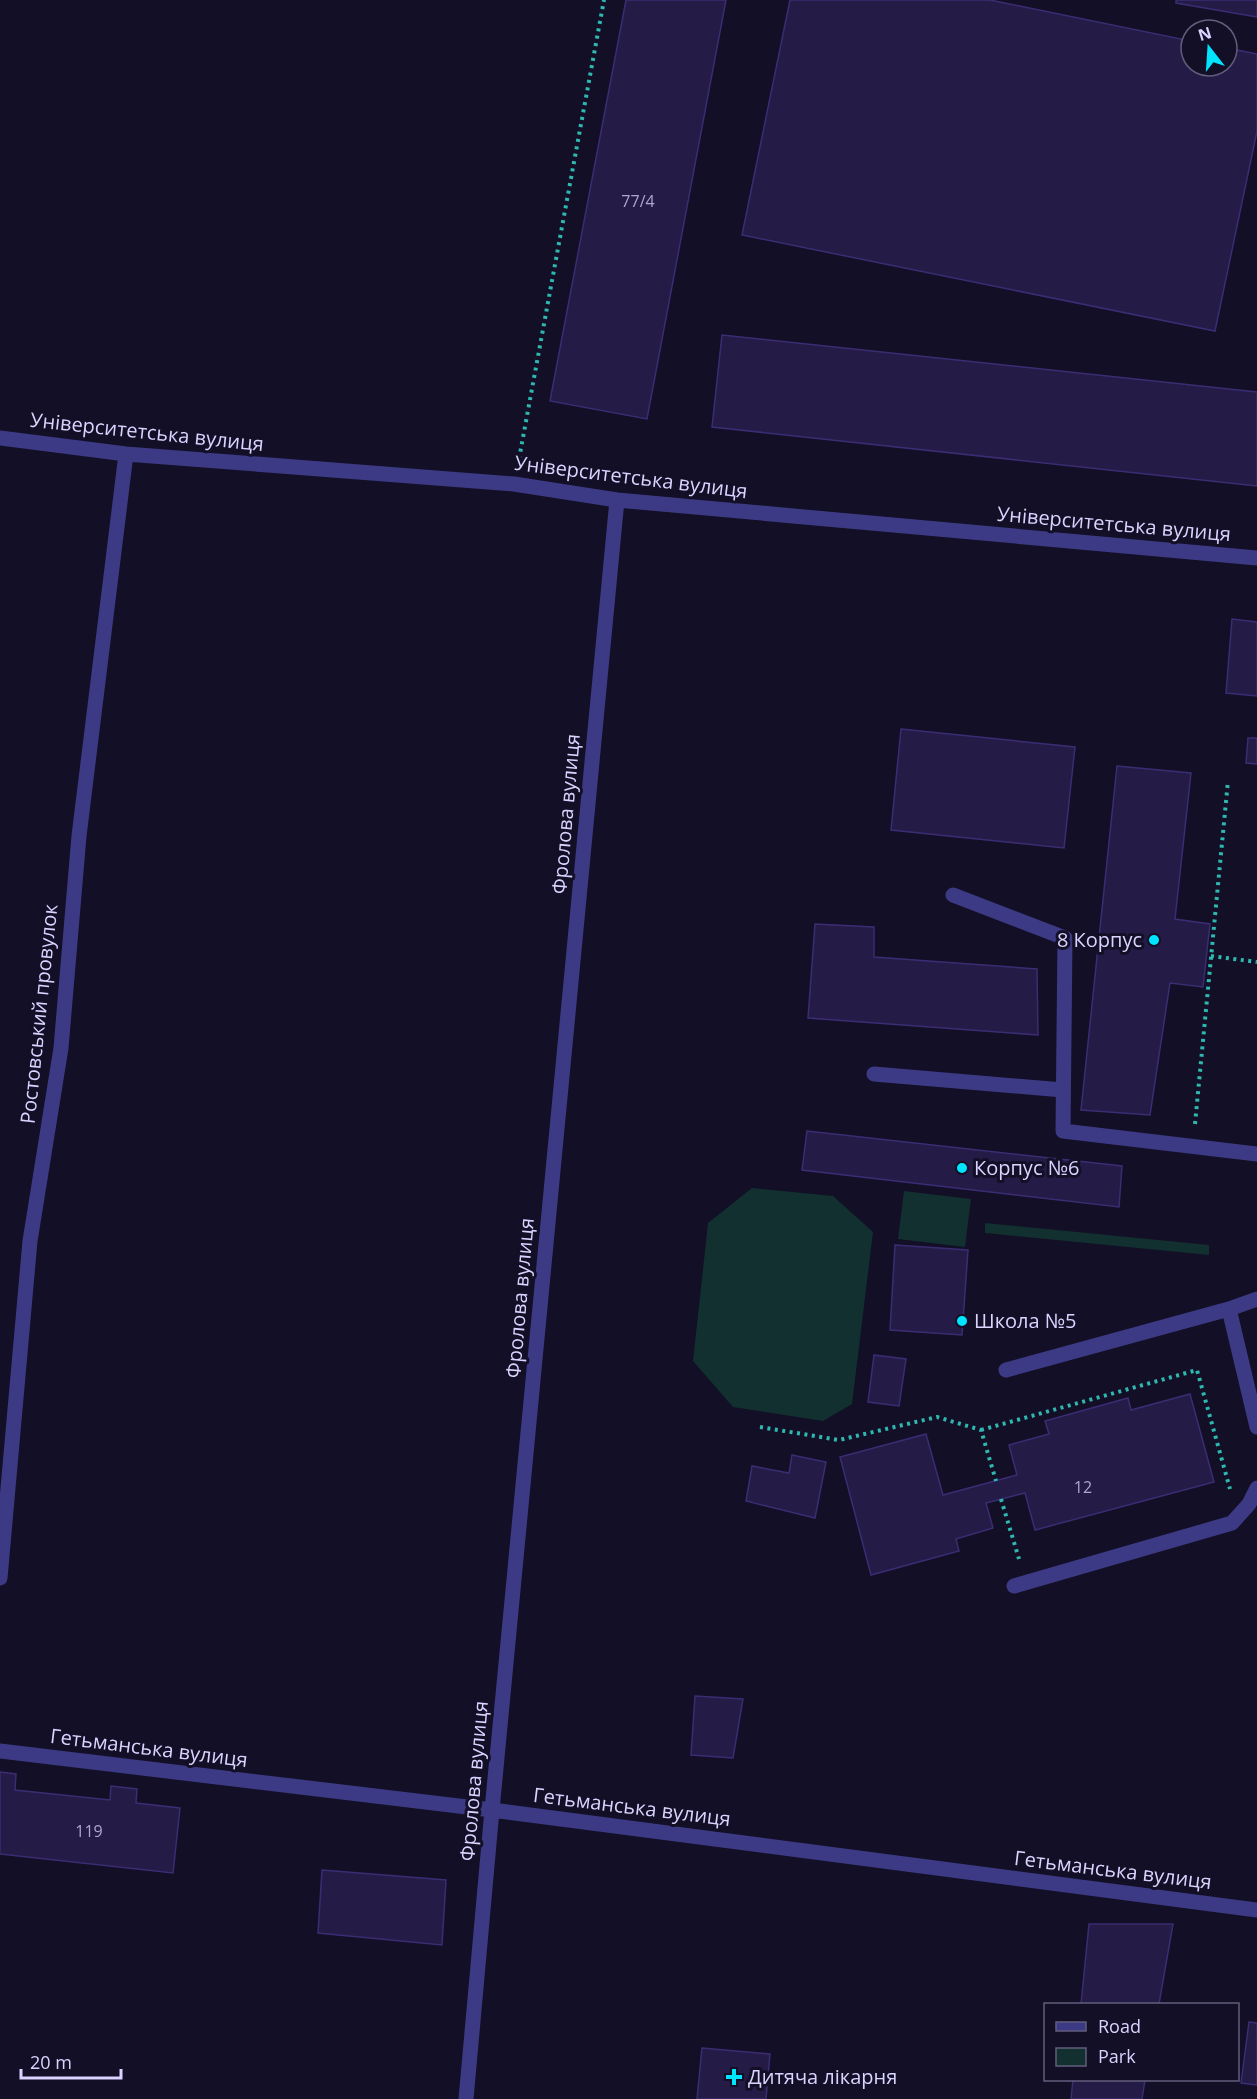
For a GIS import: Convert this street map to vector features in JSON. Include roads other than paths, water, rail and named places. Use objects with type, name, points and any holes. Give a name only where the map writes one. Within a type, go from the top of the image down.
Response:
[{"type":"street","name":"Університетська вулиця","points":[[0,438],[126,454],[514,484],[617,500],[1257,558]]},
{"type":"street","name":"Ростовський провулок","points":[[0,1578],[30,1241],[61,1048],[79,836],[126,454]]},
{"type":"street","name":"Фролова вулиця","points":[[466,2099],[617,500]]},
{"type":"street","points":[[953,895],[1065,938],[1063,1131],[1257,1154]]},
{"type":"street","points":[[874,1074],[1063,1090]]},
{"type":"street","points":[[1006,1370],[1229,1309],[1257,1299]]},
{"type":"street","points":[[1229,1309],[1257,1427]]},
{"type":"street","points":[[1014,1586],[1232,1523],[1249,1504],[1257,1488]]},
{"type":"street","name":"Гетьманська вулиця","points":[[0,1751],[492,1810],[1257,1910]]},
{"type":"place","name":"8 Корпус","points":[[1154,940]]},
{"type":"place","name":"Корпус №6","points":[[962,1168]]},
{"type":"place","name":"Школа №5","points":[[962,1321]]},
{"type":"place","name":"Дитяча лікарня","points":[[734,2077]]}]
